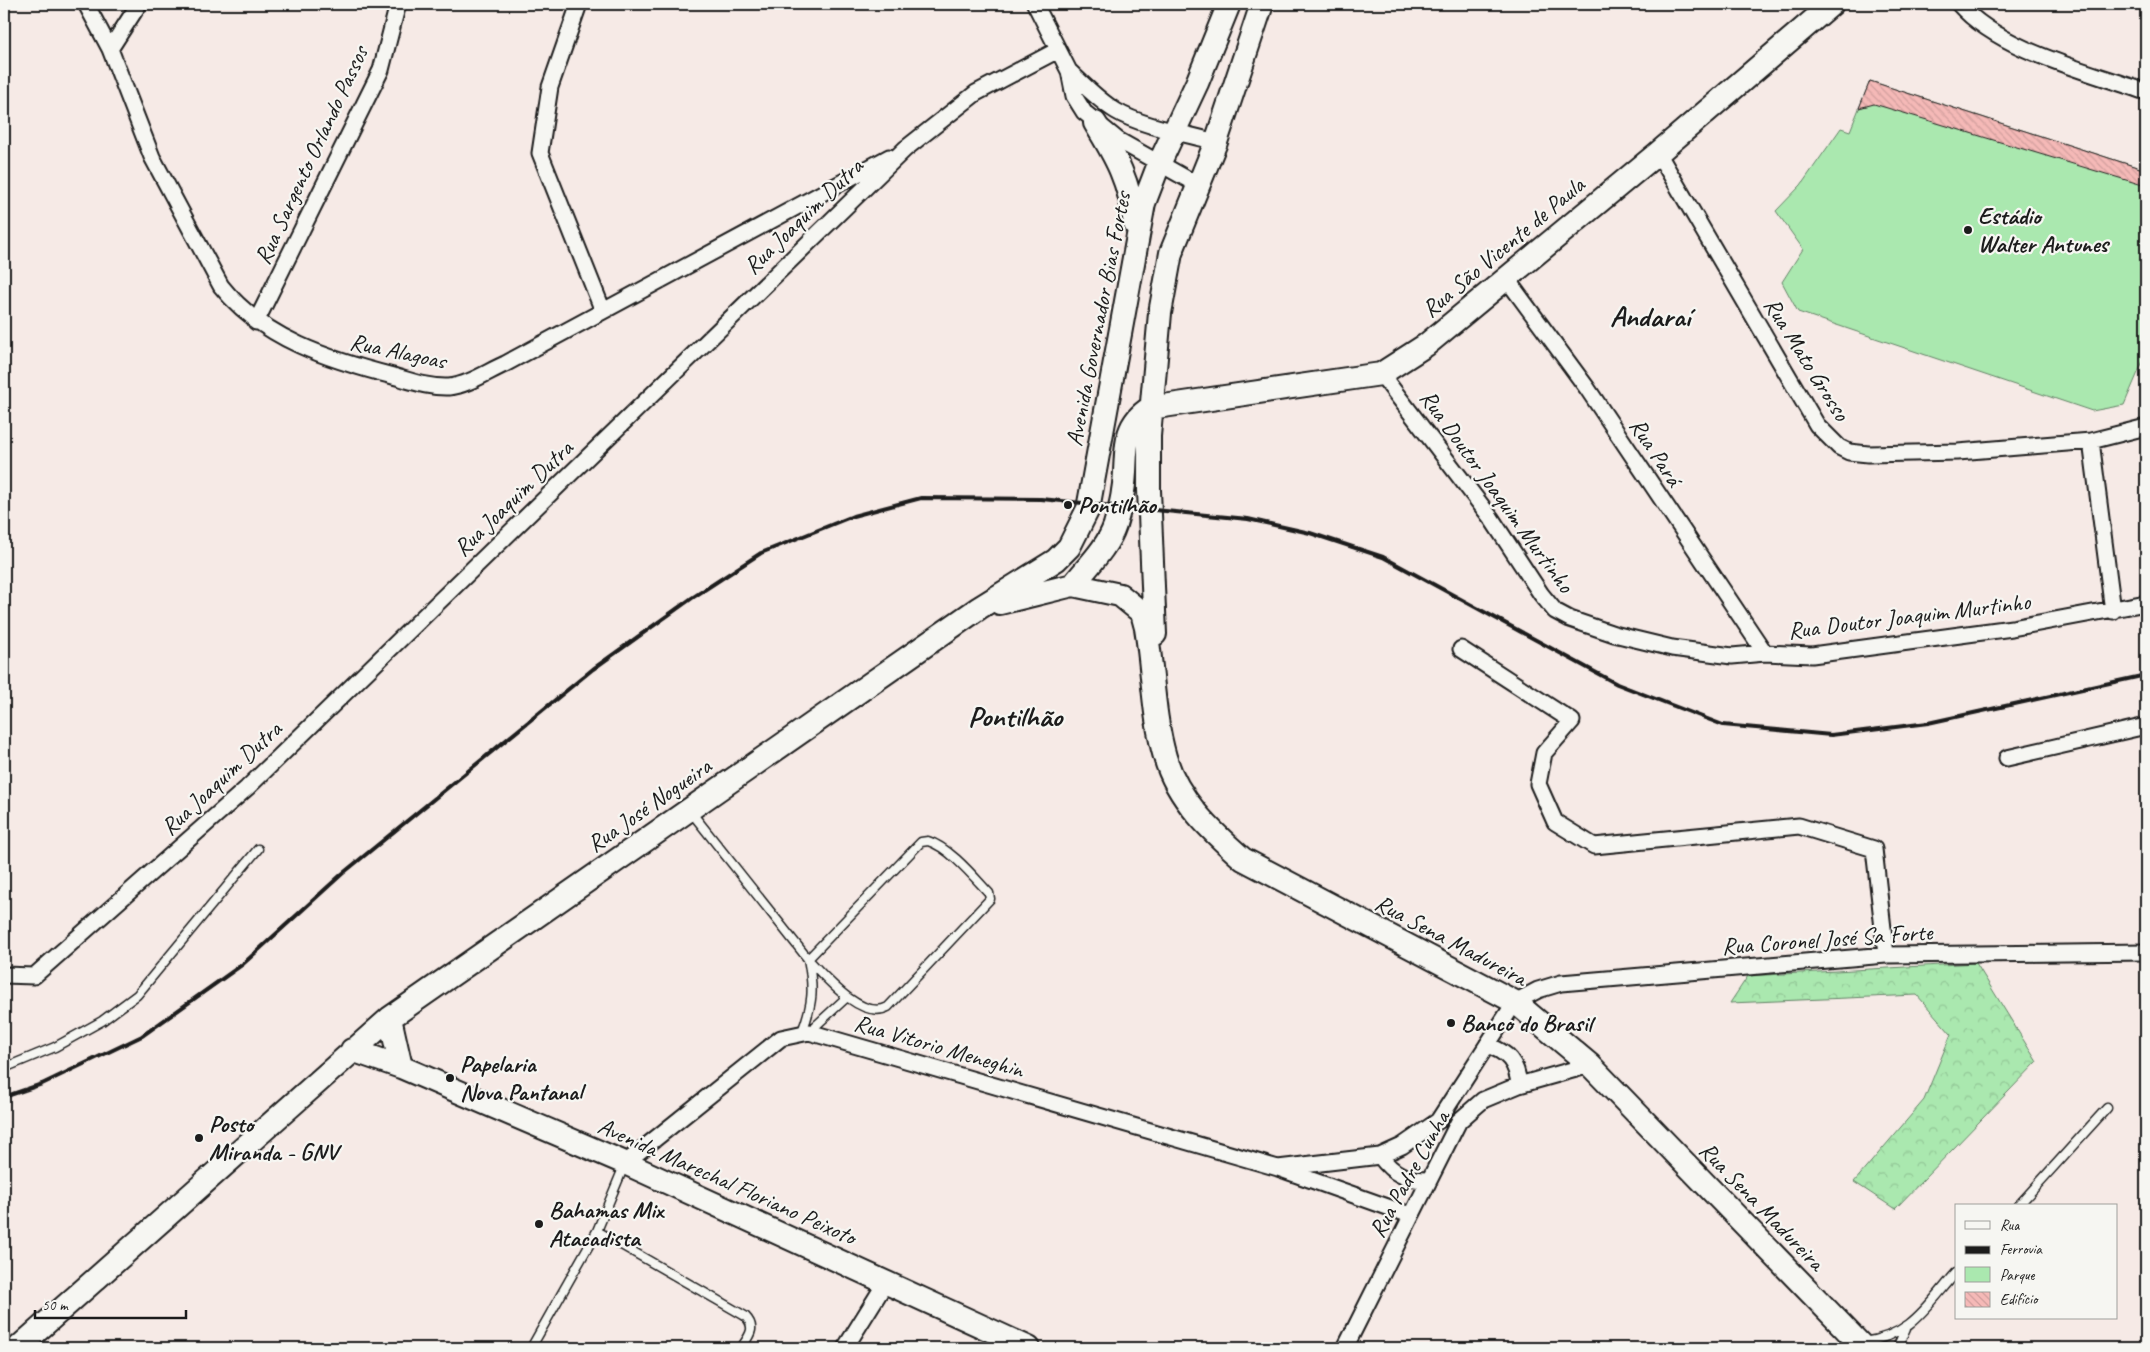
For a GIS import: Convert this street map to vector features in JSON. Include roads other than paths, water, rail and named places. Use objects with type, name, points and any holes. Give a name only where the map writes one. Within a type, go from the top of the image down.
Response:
[{"type":"main road","name":"Avenida Governador Bias Fortes","points":[[979,608],[1056,560],[1068,547],[1088,509],[1144,203],[1173,130],[1197,83],[1229,4]]},
{"type":"main road","points":[[1154,682],[1155,608],[1149,490],[1150,408],[1160,313],[1172,253],[1216,142],[1262,4]]},
{"type":"main road","name":"Rua São Vicente de Paula","points":[[1150,408],[1382,374],[1426,344],[1658,153],[1832,4]]},
{"type":"main road","points":[[1095,123],[1118,161],[1131,196],[1137,237]]},
{"type":"main road","points":[[1074,585],[1098,553],[1114,527],[1123,491],[1126,444],[1130,428],[1138,415],[1150,408]]},
{"type":"main road","points":[[979,608],[1074,585],[1120,595],[1142,613],[1154,682]]},
{"type":"main road","name":"Rua José Nogueira","points":[[18,1348],[390,1018],[979,608]]},
{"type":"main road","name":"Rua Sena Madureira","points":[[1154,682],[1165,758],[1194,811],[1219,838],[1243,859],[1514,1002],[1590,1065],[1861,1345]]},
{"type":"main road","points":[[390,1018],[401,1067]]},
{"type":"main road","name":"Avenida Marechal Floriano Peixoto","points":[[352,1050],[401,1067],[625,1163],[1030,1348]]},
{"type":"street","name":"Rua Alagoas","points":[[86,4],[110,49],[156,166],[221,286],[235,303],[256,322],[320,356],[342,364],[433,386],[459,386],[505,364],[905,148]]},
{"type":"street","points":[[110,49],[140,4]]},
{"type":"street","name":"Rua Sargento Orlando Passos","points":[[256,322],[381,70],[398,4]]},
{"type":"street","points":[[579,4],[550,87],[540,153],[603,312]]},
{"type":"street","points":[[1035,4],[1069,71],[1074,96],[1084,112],[1118,140],[1198,185]]},
{"type":"street","points":[[1962,5],[1986,28],[2019,47],[2146,92]]},
{"type":"street","name":"Rua Joaquim Dutra","points":[[4,975],[34,976],[247,788],[905,148],[976,93],[1058,50]]},
{"type":"street","points":[[1069,71],[1093,95],[1117,112],[1143,122],[1216,142]]},
{"type":"street","name":"Rua Mato Grosso","points":[[1658,153],[1817,425],[1839,447],[1849,452],[1868,454],[1948,452],[2091,441],[2146,427]]},
{"type":"street","name":"Rua Pará","points":[[1506,278],[1587,388],[1765,653]]},
{"type":"street","name":"Rua Doutor Joaquim Murtinho","points":[[1382,374],[1491,518],[1535,586],[1555,611],[1570,619],[1614,634],[1672,648],[1732,656],[1765,653],[1812,655],[2012,628],[2113,611],[2146,603]]},
{"type":"street","points":[[2091,441],[2113,611]]},
{"type":"street","points":[[1461,649],[1572,721],[1544,753],[1538,784],[1555,822],[1594,846],[1799,826],[1874,849],[1886,954]]},
{"type":"street","points":[[2007,758],[2146,726]]},
{"type":"street","name":"Rua Coronel José Sa Forte","points":[[1514,1002],[1538,990],[1561,983],[1886,954],[2146,952]]},
{"type":"street","points":[[1514,1002],[1487,1045],[1500,1049],[1511,1058],[1518,1071],[1519,1085]]},
{"type":"street","points":[[625,1163],[781,1038],[805,1032]]},
{"type":"street","name":"Rua Vitorio Meneghin","points":[[805,1032],[1278,1168],[1410,1215]]},
{"type":"street","name":"Rua Vitorio Meneghin","points":[[1278,1168],[1380,1156],[1402,1146],[1438,1122],[1487,1045]]},
{"type":"street","name":"Rua Padre Cunha","points":[[1345,1348],[1410,1215],[1459,1121],[1483,1100],[1519,1085],[1590,1065]]},
{"type":"street","points":[[1380,1156],[1389,1168],[1400,1176],[1414,1180],[1428,1180]]},
{"type":"street","points":[[845,1348],[886,1282]]},
{"type":"lane","points":[[689,810],[808,959],[847,997],[875,1010],[882,1010],[888,1007],[988,904],[990,893],[936,843],[921,842],[808,959]]},
{"type":"lane","points":[[4,1068],[55,1047],[102,1022],[137,996],[258,849]]},
{"type":"lane","points":[[805,1032],[812,1006],[813,984],[808,959]]},
{"type":"lane","points":[[805,1032],[847,997]]},
{"type":"lane","points":[[2020,1204],[2107,1108]]},
{"type":"lane","points":[[530,1348],[597,1231],[625,1163]]},
{"type":"lane","points":[[597,1231],[745,1316],[752,1322],[752,1328],[741,1348]]},
{"type":"lane","points":[[1897,1348],[1906,1328],[1955,1274]]},
{"type":"lane","points":[[1861,1345],[1885,1338],[1906,1328]]},
{"type":"railway","points":[[4,1097],[42,1084],[142,1036],[243,964],[342,874],[593,669],[692,598],[761,553],[853,516],[921,498],[1041,499],[1248,519],[1310,533],[1383,557],[1617,684],[1723,725],[1831,735],[1928,723],[2146,675]]},
{"type":"place","name":"Estádio Walter Antunes","points":[[1968,230]]},
{"type":"place","name":"Pontilhão","points":[[1068,505]]},
{"type":"place","name":"Banco do Brasil","points":[[1451,1023]]},
{"type":"place","name":"Papelaria Nova Pantanal","points":[[450,1078]]},
{"type":"place","name":"Posto Miranda - GNV","points":[[199,1138]]},
{"type":"place","name":"Bahamas Mix Atacadista","points":[[539,1224]]},
{"type":"district","name":"Andaraí","points":[[1650,316]]},
{"type":"district","name":"Pontilhão","points":[[1015,716]]}]
